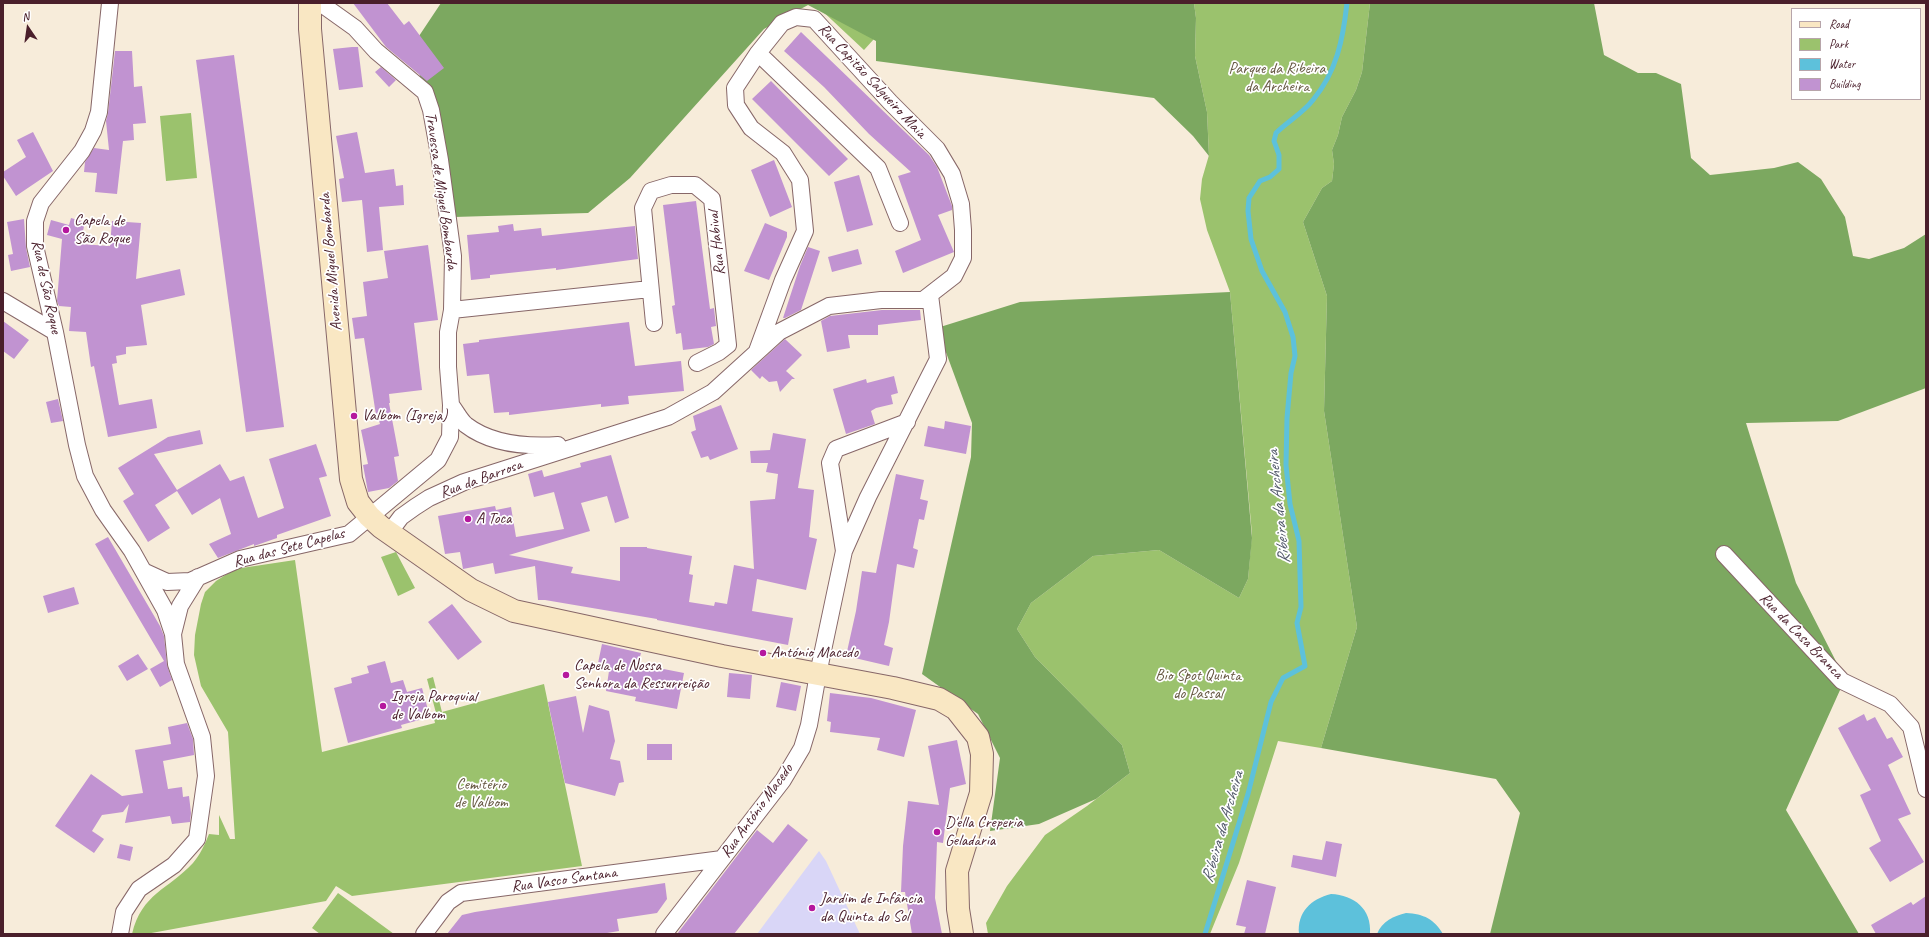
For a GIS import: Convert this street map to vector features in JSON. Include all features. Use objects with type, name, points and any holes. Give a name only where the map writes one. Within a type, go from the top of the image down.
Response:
[{"type":"street","name":"Rua de São Roque","points":[[110,3],[99,112],[93,131],[82,151],[41,203],[35,221],[35,246],[55,332],[77,445],[85,476],[103,510],[132,551],[165,610],[173,634]]},
{"type":"street","name":"Avenida Miguel Bombarda","points":[[310,3],[311,37],[351,479],[358,502],[369,516],[389,533],[471,590],[514,611],[722,656],[893,688],[939,699],[956,709],[978,737],[982,754],[981,793],[957,871],[958,909],[962,934]]},
{"type":"street","name":"Travessa de Miguel Bombarda","points":[[320,3],[355,28],[376,51],[425,92],[431,110],[440,160],[453,256],[452,310],[448,332],[451,405]]},
{"type":"street","name":"Rua Capitão Salgueiro Maia","points":[[796,17],[814,19],[890,102],[937,149],[952,174],[961,204],[963,258],[954,276],[923,300],[881,300],[829,306],[779,332],[757,351],[783,280],[805,231],[800,180],[783,153],[751,128],[736,105],[735,88],[758,53],[782,23],[796,17]]},
{"type":"street","points":[[758,53],[878,168],[900,223]]},
{"type":"street","name":"Rua Habival","points":[[654,324],[643,208],[652,191],[671,185],[695,185],[712,200],[728,344],[719,352],[697,363]]},
{"type":"street","points":[[452,310],[650,289]]},
{"type":"street","points":[[844,551],[868,497],[938,358],[930,295]]},
{"type":"street","points":[[3,301],[55,332]]},
{"type":"street","name":"Rua da Barrosa","points":[[389,533],[401,517],[442,491],[464,482],[668,417],[713,392],[757,351]]},
{"type":"street","name":"Rua da Barrosa","points":[[369,516],[438,460],[450,437],[451,405]]},
{"type":"street","name":"Rua da Barrosa","points":[[451,405],[465,424],[483,435],[502,442],[534,447],[584,443]]},
{"type":"street","points":[[844,551],[830,463],[836,450],[907,422]]},
{"type":"street","name":"Rua das Sete Capelas","points":[[198,577],[240,558],[349,534],[369,516]]},
{"type":"street","name":"Rua António Macedo","points":[[664,934],[783,780],[802,748],[809,725],[818,674],[844,551]]},
{"type":"street","name":"Rua da Casa Branca","points":[[1724,554],[1842,681],[1890,704],[1911,728],[1926,789]]},
{"type":"street","points":[[143,571],[167,582],[190,581],[198,577]]},
{"type":"street","points":[[120,934],[124,912],[139,889],[174,865],[197,839],[206,776],[202,737],[176,664],[173,634],[180,606],[198,577]]},
{"type":"street","name":"Rua Vasco Santana","points":[[424,934],[448,902],[461,893],[722,859]]},
{"type":"shaded area","name":"Jardim de Infância da Quinta do Sol","points":[[819,851],[826,861],[860,934],[757,934]]},
{"type":"green space","points":[[441,3],[1194,3],[1196,18],[1195,56],[1207,112],[1209,156],[1193,136],[1154,98],[876,61],[876,41],[808,5],[764,29],[630,178],[588,213],[454,217],[417,64],[415,42]]},
{"type":"green space","points":[[819,3],[894,17],[864,50],[817,6]]},
{"type":"green space","points":[[1194,3],[1370,3],[1362,72],[1356,90],[1342,117],[1338,135],[1332,150],[1334,164],[1332,181],[1322,188],[1303,222],[1327,296],[1324,411],[1357,627],[1321,748],[1278,741],[1239,863],[1210,934],[988,934],[986,923],[1007,886],[1045,835],[1087,806],[1130,773],[1122,745],[1035,657],[1017,629],[1031,603],[1093,556],[1159,550],[1239,598],[1248,579],[1252,534],[1230,292],[1207,230],[1200,199],[1202,179],[1209,155],[1207,112],[1195,56],[1196,18]]},
{"type":"green space","points":[[1370,3],[1594,3],[1604,55],[1638,73],[1656,73],[1681,84],[1691,158],[1710,175],[1774,168],[1798,162],[1821,179],[1845,217],[1853,256],[1869,259],[1904,248],[1926,234],[1926,388],[1838,421],[1746,423],[1796,583],[1845,679],[1786,810],[1859,934],[1490,934],[1520,813],[1496,779],[1321,748],[1357,627],[1324,411],[1327,296],[1303,222],[1322,188],[1332,181],[1334,164],[1332,150],[1338,135],[1342,117],[1356,90],[1362,72]]},
{"type":"green space","points":[[191,113],[197,178],[166,181],[160,116]]},
{"type":"green space","points":[[1230,292],[1252,538],[1248,579],[1239,598],[1159,550],[1093,556],[1031,603],[1017,629],[1035,657],[1122,745],[1130,773],[1096,799],[1039,824],[990,831],[1000,758],[978,714],[922,674],[971,457],[972,423],[937,328],[1020,302]]},
{"type":"green space","points":[[396,552],[415,588],[398,596],[381,557]]},
{"type":"green space","name":"Cemitério de Valbom","points":[[295,560],[322,752],[435,723],[433,714],[436,713],[427,679],[433,677],[442,712],[544,684],[582,866],[352,896],[336,886],[326,901],[146,934],[132,934],[136,920],[142,909],[149,901],[193,863],[209,834],[219,835],[219,815],[230,839],[235,839],[228,732],[201,686],[194,655],[195,635],[205,592],[216,581],[235,569]]},
{"type":"green space","points":[[338,893],[394,934],[320,934],[312,928]]},
{"type":"water","points":[[1331,894],[1347,897],[1360,905],[1368,917],[1370,934],[1299,934],[1300,919],[1307,908],[1317,899]]},
{"type":"water","points":[[1406,913],[1428,918],[1440,929],[1443,934],[1377,934],[1385,922]]},
{"type":"building","points":[[353,3],[387,3],[404,25],[409,21],[444,68],[427,81],[386,47]]},
{"type":"building","points":[[801,32],[929,155],[937,167],[952,206],[952,210],[938,215],[954,252],[903,273],[895,251],[921,240],[898,176],[911,172],[869,134],[824,87],[784,51]]},
{"type":"building","points":[[358,47],[363,87],[339,90],[333,49]]},
{"type":"building","points":[[115,51],[132,51],[134,87],[142,86],[146,123],[133,124],[134,140],[123,141],[117,194],[95,192],[97,173],[84,172],[85,162],[94,148],[109,150],[106,121]]},
{"type":"building","points":[[234,55],[284,427],[246,432],[196,60]]},
{"type":"building","points":[[381,67],[396,80],[389,87],[375,72]]},
{"type":"building","points":[[771,81],[848,159],[829,176],[752,99]]},
{"type":"building","points":[[33,132],[53,171],[16,196],[3,176],[3,172],[26,157],[17,140]]},
{"type":"building","points":[[357,132],[365,173],[394,169],[396,186],[403,185],[404,205],[379,207],[383,250],[367,252],[362,200],[342,202],[339,179],[344,178],[336,136]]},
{"type":"building","points":[[774,160],[792,207],[770,217],[751,170]]},
{"type":"building","points":[[859,175],[873,225],[847,232],[834,182]]},
{"type":"building","points":[[696,201],[710,309],[714,308],[716,326],[711,327],[714,344],[708,347],[683,350],[681,333],[676,334],[672,306],[675,305],[663,205]]},
{"type":"building","points":[[71,218],[85,222],[80,244],[110,246],[112,221],[141,223],[136,279],[180,269],[185,295],[141,305],[147,345],[126,347],[126,354],[116,356],[117,363],[112,364],[119,405],[152,399],[157,428],[108,437],[94,366],[91,367],[86,332],[69,331],[71,307],[59,306],[57,301],[62,239],[47,235],[51,220],[69,225]]},
{"type":"building","points":[[24,219],[26,248],[30,267],[11,271],[8,255],[13,254],[7,222]]},
{"type":"building","points":[[765,223],[787,232],[787,237],[769,280],[744,271]]},
{"type":"building","points":[[513,224],[514,231],[541,228],[542,236],[635,226],[638,259],[556,270],[556,268],[490,275],[490,278],[471,280],[467,235],[499,232],[498,226]]},
{"type":"building","points":[[428,245],[438,320],[414,323],[422,390],[389,394],[389,403],[399,456],[394,457],[398,481],[389,488],[368,492],[363,465],[368,464],[361,430],[380,424],[377,414],[376,415],[364,338],[355,339],[352,318],[367,316],[363,282],[388,278],[384,251]]},
{"type":"building","points":[[808,247],[820,251],[801,310],[783,318],[800,266]]},
{"type":"building","points":[[858,249],[862,264],[832,272],[828,257]]},
{"type":"building","points":[[882,310],[920,310],[921,320],[878,325],[878,335],[848,335],[850,348],[827,352],[821,321],[830,316]]},
{"type":"building","points":[[3,321],[29,340],[14,359],[3,351]]},
{"type":"building","points":[[629,322],[635,366],[681,361],[684,391],[628,396],[629,404],[601,407],[601,404],[509,415],[509,412],[494,413],[489,374],[467,376],[463,344],[479,342],[479,340]]},
{"type":"building","points":[[785,339],[802,355],[786,371],[795,379],[792,379],[780,392],[777,381],[769,382],[762,376],[760,379],[751,370]]},
{"type":"building","points":[[894,376],[898,393],[891,395],[893,404],[876,408],[871,411],[875,424],[846,434],[833,389],[866,379],[867,383]]},
{"type":"building","points":[[58,399],[63,421],[51,423],[46,402]]},
{"type":"building","points":[[721,405],[738,449],[710,460],[708,456],[701,458],[691,432],[696,430],[693,416]]},
{"type":"building","points":[[945,421],[971,426],[966,454],[924,446],[928,426],[944,429]]},
{"type":"building","points":[[200,430],[203,444],[154,454],[177,490],[220,464],[230,481],[244,476],[258,518],[284,508],[269,459],[316,444],[327,476],[319,478],[331,516],[277,535],[277,538],[254,546],[254,544],[218,558],[209,544],[231,534],[220,498],[192,515],[177,491],[155,505],[170,528],[148,542],[123,501],[134,494],[118,468],[168,437]]},
{"type":"building","points":[[773,433],[806,439],[798,488],[814,490],[809,537],[817,539],[806,590],[757,579],[752,611],[793,618],[788,645],[657,619],[538,600],[535,566],[495,574],[493,563],[463,569],[460,552],[445,554],[438,516],[495,506],[496,510],[511,507],[516,537],[564,529],[554,492],[534,497],[528,474],[542,470],[544,477],[581,467],[580,463],[611,455],[629,518],[615,523],[607,496],[581,503],[590,531],[509,555],[573,567],[571,573],[620,581],[620,547],[647,547],[692,556],[689,574],[693,575],[689,602],[714,606],[715,602],[727,604],[734,565],[754,569],[750,501],[775,499],[778,474],[766,472],[768,463],[751,463],[750,451],[770,450]]},
{"type":"building","points":[[896,474],[924,480],[920,499],[928,501],[924,520],[919,519],[913,548],[918,550],[914,568],[897,564],[889,622],[884,645],[893,648],[889,666],[846,656],[856,611],[862,571],[876,573]]},
{"type":"building","points":[[108,537],[160,626],[164,636],[167,665],[172,680],[160,687],[150,669],[164,661],[95,544]]},
{"type":"building","points":[[74,587],[79,604],[48,613],[43,596]]},
{"type":"building","points":[[452,604],[482,642],[458,660],[428,622]]},
{"type":"building","points":[[602,644],[641,653],[638,664],[684,673],[677,709],[635,701],[636,697],[606,691],[609,671],[597,668]]},
{"type":"building","points":[[138,654],[148,669],[127,681],[118,666]]},
{"type":"building","name":"Igreja Paroquial de Valbom","points":[[385,661],[391,683],[403,680],[407,692],[422,688],[430,717],[401,725],[402,728],[348,743],[334,688],[352,683],[351,678],[369,673],[367,666]]},
{"type":"building","points":[[729,673],[752,675],[750,699],[727,697]]},
{"type":"building","points":[[781,682],[801,686],[796,711],[776,707]]},
{"type":"building","points":[[830,693],[871,698],[916,710],[904,757],[877,750],[880,738],[830,732],[831,722],[827,721]]},
{"type":"building","points":[[576,696],[583,733],[589,705],[609,711],[615,741],[610,759],[620,761],[624,782],[619,783],[615,796],[565,783],[548,702]]},
{"type":"building","points":[[1864,714],[1867,721],[1875,717],[1887,739],[1892,737],[1903,757],[1888,765],[1911,814],[1898,819],[1924,862],[1890,882],[1869,848],[1881,841],[1860,795],[1871,790],[1838,728]]},
{"type":"building","points":[[187,723],[193,739],[194,755],[163,761],[168,789],[182,787],[183,797],[189,796],[191,813],[190,822],[172,824],[170,816],[125,823],[129,804],[123,812],[102,815],[92,831],[104,839],[94,853],[55,826],[91,774],[122,796],[143,793],[135,750],[171,744],[168,727]]},
{"type":"building","points":[[957,740],[966,784],[950,788],[943,843],[937,842],[935,898],[942,934],[912,934],[905,892],[901,892],[903,846],[908,801],[939,805],[928,746]]},
{"type":"building","points":[[647,744],[672,744],[672,760],[647,760]]},
{"type":"building","points":[[788,824],[808,840],[734,934],[677,934],[757,830],[773,843]]},
{"type":"building","points":[[1326,841],[1342,844],[1336,877],[1291,867],[1293,855],[1322,860]]},
{"type":"building","points":[[120,844],[133,847],[130,861],[117,858]]},
{"type":"building","points":[[1247,880],[1276,887],[1265,934],[1244,934],[1246,927],[1236,925]]},
{"type":"building","points":[[665,883],[667,899],[657,913],[617,919],[619,931],[601,934],[447,934],[462,915]]},
{"type":"building","points":[[1926,896],[1926,934],[1876,934],[1871,925],[1911,902],[1913,905]]},
{"type":"waterway","name":"Ribeira da Archeira","points":[[1205,934],[1248,794],[1271,702],[1283,678],[1305,666],[1297,623],[1301,607],[1299,541],[1290,504],[1286,465],[1287,418],[1291,373],[1295,356],[1293,337],[1285,312],[1262,271],[1251,239],[1248,211],[1249,198],[1260,181],[1270,177],[1279,169],[1279,155],[1274,141],[1276,133],[1309,105],[1328,78],[1338,54],[1347,3]]},
{"type":"place","name":"Capela de São Roque","points":[[66,230]]},
{"type":"place","name":"Valbom (Igreja)","points":[[354,416]]},
{"type":"place","name":"A Toca","points":[[468,519]]},
{"type":"place","name":"António Macedo","points":[[763,653]]},
{"type":"place","name":"Capela de Nossa Senhora da Ressurreição","points":[[566,675]]},
{"type":"place","name":"Igreja Paroquial de Valbom","points":[[383,706]]},
{"type":"place","name":"D'ella Creperia Geladaria","points":[[937,832]]},
{"type":"place","name":"Jardim de Infância da Quinta do Sol","points":[[812,908]]},
{"type":"park label","name":"Parque da Ribeira da Archeira","points":[[1277,78]]},
{"type":"park label","name":"Bio Spot Quinta do Passal","points":[[1198,685]]}]
